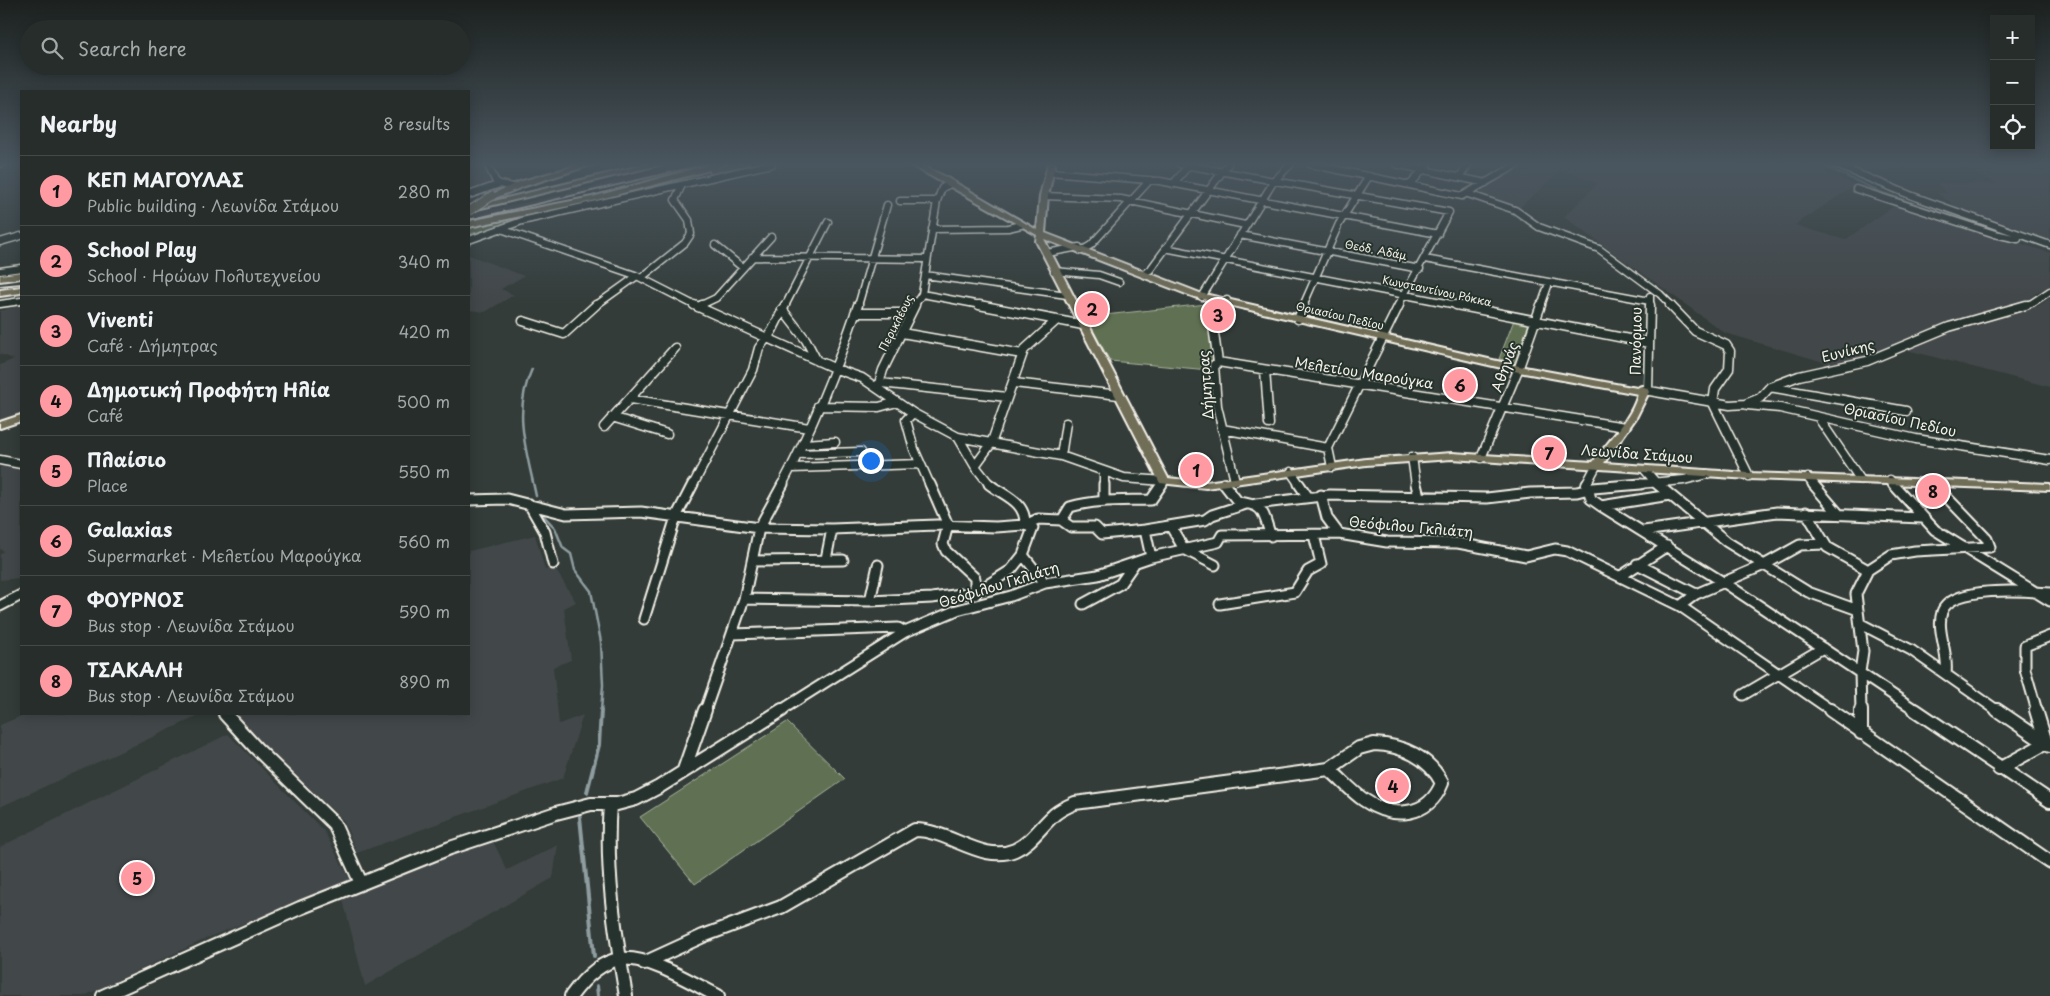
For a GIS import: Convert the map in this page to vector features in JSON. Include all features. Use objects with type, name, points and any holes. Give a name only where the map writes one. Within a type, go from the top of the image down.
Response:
[{"type":"highway","points":[[470,224],[536,210]]},
{"type":"highway","points":[[0,278],[20,275]]},
{"type":"highway","points":[[0,292],[20,290]]},
{"type":"main road","name":"Θριασίου Πεδίου","points":[[996,210],[1040,234],[1202,295],[1519,367],[1645,391]]},
{"type":"main road","points":[[1042,210],[1040,241],[1164,481]]},
{"type":"main road","name":"Πανόρμου","points":[[1596,466],[1625,427],[1645,391]]},
{"type":"main road","points":[[0,425],[20,418]]},
{"type":"main road","name":"Λεωνίδα Στάμου","points":[[1164,481],[1195,484],[1229,482],[1332,466],[1412,457],[1481,458],[1749,476],[2050,487]]},
{"type":"street","points":[[470,240],[501,229],[575,210]]},
{"type":"street","points":[[523,321],[564,334],[602,301],[639,277],[685,243],[691,234],[689,220],[682,210]]},
{"type":"street","points":[[684,770],[744,599],[759,528],[804,444],[818,406],[836,369],[862,294],[885,210]]},
{"type":"street","name":"Περικλέους","points":[[880,385],[883,370],[910,313],[922,294],[935,210]]},
{"type":"street","points":[[1046,253],[1079,249],[1091,245],[1121,210]]},
{"type":"street","points":[[1175,210],[1244,225]]},
{"type":"street","points":[[1144,274],[1195,210]]},
{"type":"street","points":[[1202,295],[1254,210]]},
{"type":"street","points":[[1313,210],[1438,234]]},
{"type":"street","points":[[1299,317],[1326,251],[1346,210]]},
{"type":"street","points":[[1332,466],[1328,459],[1328,448],[1361,385],[1383,336],[1407,295],[1449,212],[1441,210]]},
{"type":"street","points":[[1515,210],[1522,213],[1530,222],[1539,227],[1587,243],[1650,286],[1671,304],[1695,331],[1718,340],[1730,351],[1729,369],[1715,389],[1713,402],[1749,476]]},
{"type":"street","points":[[1922,210],[1995,234],[2041,242]]},
{"type":"street","points":[[1957,210],[2050,245]]},
{"type":"street","points":[[644,619],[676,517],[753,370],[759,348],[767,337],[828,222]]},
{"type":"street","points":[[932,229],[1008,228],[1021,225]]},
{"type":"street","points":[[501,229],[639,277],[698,307],[817,361],[880,385],[1007,398]]},
{"type":"street","name":"Θεόδ. Αδάμ","points":[[1240,235],[1420,269]]},
{"type":"street","points":[[0,242],[20,236]]},
{"type":"street","points":[[698,307],[716,298],[771,237]]},
{"type":"street","points":[[715,245],[743,268]]},
{"type":"street","name":"Κωνσταντίνου Ρόκκα","points":[[1166,248],[1650,343]]},
{"type":"street","points":[[752,257],[927,259]]},
{"type":"street","points":[[1425,259],[1650,301]]},
{"type":"street","points":[[0,271],[20,268]]},
{"type":"street","points":[[1054,271],[1099,275],[1119,282]]},
{"type":"street","points":[[925,275],[1046,294],[1067,295]]},
{"type":"street","name":"Αθηνάς","points":[[1481,458],[1519,367],[1549,283]]},
{"type":"street","name":"Πανόρμου","points":[[1645,391],[1650,343],[1650,286]]},
{"type":"street","name":"Ευνίκης","points":[[1745,404],[1760,398],[1770,387],[1799,376],[1867,361],[1949,327],[2000,314],[2032,303],[2050,291]]},
{"type":"street","points":[[922,294],[1083,325]]},
{"type":"street","points":[[0,304],[20,301]]},
{"type":"street","name":"Δήμητρας","points":[[1226,301],[1210,305],[1218,362],[1214,365],[1229,482]]},
{"type":"street","points":[[782,309],[806,340],[817,361]]},
{"type":"street","points":[[855,313],[910,313]]},
{"type":"street","points":[[975,466],[991,444],[1014,383],[1022,354],[1057,320]]},
{"type":"street","points":[[902,333],[1022,354]]},
{"type":"street","points":[[604,426],[675,348]]},
{"type":"street","name":"Μελετίου Μαρούγκα","points":[[1218,362],[1625,427]]},
{"type":"street","points":[[1264,370],[1269,424]]},
{"type":"street","points":[[1014,383],[1119,395]]},
{"type":"street","points":[[880,385],[897,402],[913,413],[958,437],[1061,456],[1104,473],[1124,478],[1164,481]]},
{"type":"street","points":[[1770,387],[1906,410]]},
{"type":"street","points":[[1645,391],[1713,402],[1745,404]]},
{"type":"street","points":[[630,399],[809,428]]},
{"type":"street","points":[[818,406],[879,407],[897,402]]},
{"type":"street","name":"Θριασίου Πεδίου","points":[[1745,404],[1780,408],[1916,439],[2050,460]]},
{"type":"street","points":[[913,413],[906,420],[921,464],[948,526],[943,544],[946,551],[975,578],[975,604]]},
{"type":"street","points":[[612,417],[667,434]]},
{"type":"street","points":[[1818,417],[1860,479]]},
{"type":"street","points":[[1061,456],[1066,423]]},
{"type":"street","points":[[1222,429],[1328,448]]},
{"type":"street","points":[[958,437],[975,466],[990,485],[1023,509],[1026,519],[1025,524]]},
{"type":"street","points":[[804,444],[835,442]]},
{"type":"street","points":[[798,454],[861,452]]},
{"type":"street","points":[[1412,457],[1415,470],[1414,480],[1419,496]]},
{"type":"street","points":[[0,460],[20,464]]},
{"type":"street","points":[[791,468],[921,464]]},
{"type":"street","points":[[1596,466],[1586,485],[1591,499],[1600,506],[1644,531],[1860,672],[1999,769],[2050,801]]},
{"type":"street","points":[[1645,470],[1670,495],[1727,542],[1808,592],[1858,610]]},
{"type":"street","points":[[1291,472],[1308,497]]},
{"type":"street","points":[[1104,473],[1104,500]]},
{"type":"street","points":[[1229,482],[1238,502],[1256,504],[1321,495],[1486,498],[1684,480],[1707,474]]},
{"type":"street","points":[[1808,478],[1838,513]]},
{"type":"street","points":[[1890,480],[1922,518],[1935,530],[2050,601]]},
{"type":"street","points":[[1061,520],[1064,519],[1070,507],[1104,500],[1151,500],[1164,481]]},
{"type":"street","points":[[1860,733],[1860,672],[1863,651],[1856,594],[1868,570],[1891,555],[1915,551],[1987,548],[1990,544],[1933,483]]},
{"type":"street","points":[[1321,495],[1327,518],[1339,534]]},
{"type":"street","points":[[1600,506],[1670,495]]},
{"type":"street","points":[[470,500],[507,499],[566,514],[626,512],[759,528],[996,527],[1025,524],[1033,528],[1023,555],[1011,570],[976,592],[932,598],[870,601],[744,599]]},
{"type":"street","points":[[529,504],[531,511],[545,532],[553,564]]},
{"type":"street","points":[[1025,524],[1030,520],[1037,519],[1061,520],[1071,527],[1094,527],[1102,534],[1108,534],[1171,527],[1205,520],[1212,515],[1246,504]]},
{"type":"street","points":[[1256,504],[1261,509],[1271,536]]},
{"type":"street","points":[[1644,531],[1762,512],[1838,513],[1922,518]]},
{"type":"street","points":[[1806,512],[1825,544],[1868,570]]},
{"type":"street","points":[[1171,527],[1184,549],[1215,565]]},
{"type":"street","points":[[826,559],[832,529]]},
{"type":"street","points":[[1145,530],[1151,557]]},
{"type":"street","name":"Θεόφιλου Γκλιάτη","points":[[103,996],[230,938],[361,883],[543,816],[596,803],[610,804],[638,798],[905,632],[975,604],[1011,596],[1045,583],[1098,575],[1151,557],[1218,542],[1222,535],[1339,534],[1387,542],[1458,543],[1526,556],[1562,549],[1621,576]]},
{"type":"street","points":[[1220,604],[1260,596],[1295,592],[1308,571],[1321,564],[1322,560],[1314,535]]},
{"type":"street","points":[[1680,606],[1696,594],[1764,565],[1800,545],[1825,544]]},
{"type":"street","points":[[1667,546],[1621,576],[1680,606],[1860,733],[2050,862]]},
{"type":"street","points":[[1023,555],[1045,583]]},
{"type":"street","points":[[753,560],[843,560]]},
{"type":"street","points":[[1083,604],[1110,592],[1131,571],[1134,564]]},
{"type":"street","points":[[1637,564],[1696,594]]},
{"type":"street","points":[[870,601],[878,565]]},
{"type":"street","points":[[1946,673],[1948,665],[1943,640],[1941,613],[1948,602],[1963,596],[1992,592],[2050,593]]},
{"type":"street","points":[[0,606],[20,596]]},
{"type":"street","points":[[1861,624],[1875,629],[1946,673],[2048,744]]},
{"type":"street","points":[[733,634],[898,628],[905,632]]},
{"type":"street","points":[[2048,744],[2026,672],[2023,655],[2025,646],[2033,641],[2050,636]]},
{"type":"street","points":[[1743,695],[1777,673],[1823,648]]},
{"type":"street","points":[[226,715],[249,742],[334,824],[361,883]]},
{"type":"street","points":[[644,963],[704,936],[787,904],[914,830],[924,829],[937,832],[983,851],[996,854],[1008,853],[1021,847],[1052,816],[1075,803],[1329,769],[1364,746],[1384,744],[1421,759],[1438,771],[1442,783],[1436,800],[1430,805],[1404,813],[1371,804],[1329,769]]},
{"type":"street","points":[[1999,769],[2048,744]]},
{"type":"street","points":[[610,804],[608,843],[614,928],[626,996]]},
{"type":"street","points":[[570,996],[585,979],[620,959],[644,963],[718,996]]},
{"type":"shaded area","points":[[486,210],[517,210],[470,222],[470,214]]},
{"type":"shaded area","points":[[1571,210],[1817,210],[1795,225],[1845,240],[1888,210],[1917,210],[2050,253],[2050,286],[2037,292],[2025,303],[1926,331],[1893,348],[1882,349],[1883,351],[1864,359],[1852,359],[1834,365],[1725,333],[1564,217]]},
{"type":"shaded area","points":[[1964,210],[2050,210],[2050,244]]},
{"type":"shaded area","points":[[470,255],[524,276],[501,289],[514,295],[485,312],[470,310]]},
{"type":"shaded area","points":[[2050,298],[2050,387],[1903,349],[1953,331],[2038,306]]},
{"type":"shaded area","points":[[20,305],[20,413],[0,420],[0,365],[14,359],[0,354],[0,311]]},
{"type":"shaded area","points":[[0,467],[20,469],[20,578],[0,580],[0,554],[4,551],[0,549]]},
{"type":"shaded area","points":[[535,535],[545,570],[554,567],[576,602],[564,608],[571,660],[553,667],[559,724],[583,715],[563,778],[357,853],[344,821],[232,715],[470,715],[470,551]]},
{"type":"shaded area","points":[[24,715],[201,715],[0,807],[0,725]]},
{"type":"shaded area","points":[[228,734],[324,831],[350,880],[212,936],[84,996],[0,996],[0,847]]},
{"type":"shaded area","points":[[492,839],[507,870],[558,845],[553,878],[365,986],[342,896]]},
{"type":"green space","points":[[554,210],[569,210],[470,234],[470,228]]},
{"type":"green space","points":[[1207,304],[1214,363],[1209,365],[1209,370],[1110,361],[1086,317]]},
{"type":"green space","points":[[1514,320],[1529,323],[1515,362],[1499,359]]},
{"type":"green space","points":[[787,722],[845,779],[695,884],[640,817]]},
{"type":"waterway","points":[[1935,210],[2002,233]]},
{"type":"waterway","points":[[532,369],[526,385],[522,416],[523,432],[536,496]]},
{"type":"waterway","points":[[543,515],[555,528],[563,548],[571,554],[575,570],[591,591],[601,642],[603,685],[601,711]]},
{"type":"waterway","points":[[587,792],[599,745],[601,710]]},
{"type":"waterway","points":[[580,817],[594,956]]},
{"type":"waterway","points":[[597,986],[598,996]]},
{"type":"railway","points":[[470,220],[509,210]]},
{"type":"railway","points":[[0,286],[20,284]]},
{"type":"place","name":"School Play","points":[[1092,309]]},
{"type":"place","name":"Viventi","points":[[1218,315]]},
{"type":"place","name":"Galaxias","points":[[1460,385]]},
{"type":"place","name":"ΦΟΥΡΝΟΣ","points":[[1549,453]]},
{"type":"place","name":"ΚΕΠ ΜΑΓΟΥΛΑΣ","points":[[1196,470]]},
{"type":"place","name":"ΤΣΑΚΑΛΗ","points":[[1933,491]]},
{"type":"place","name":"Δημοτική Προφήτη Ηλία","points":[[1393,786]]},
{"type":"place","name":"Πλαίσιο","points":[[137,878]]}]
